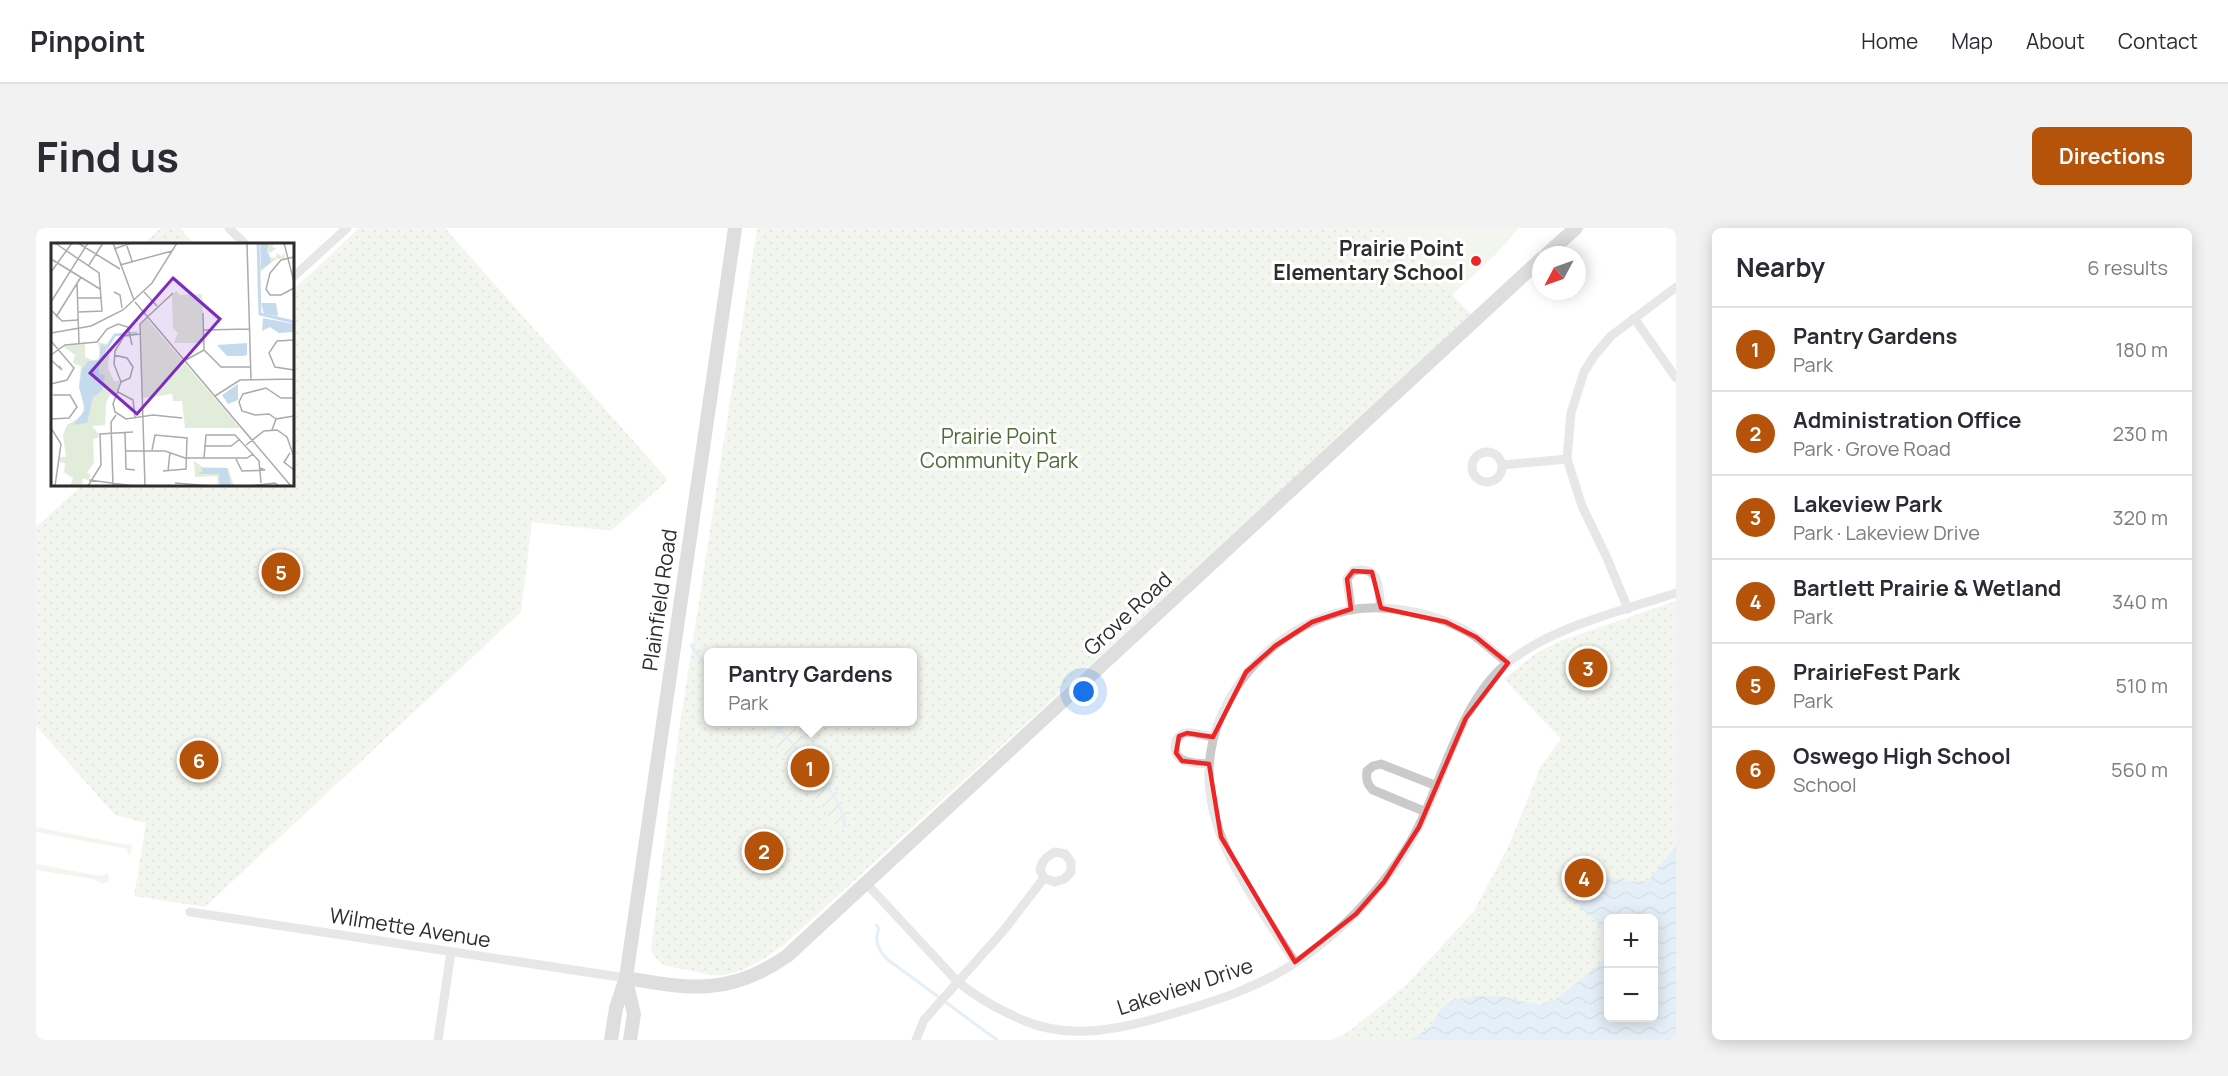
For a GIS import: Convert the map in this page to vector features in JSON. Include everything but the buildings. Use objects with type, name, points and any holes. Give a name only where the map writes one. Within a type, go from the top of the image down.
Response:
[{"type":"street","points":[[230,228],[244,243]]},
{"type":"street","points":[[294,276],[347,228]]},
{"type":"street","name":"Plainfield Road","points":[[611,1040],[616,1008],[626,978],[735,228]]},
{"type":"street","points":[[1556,246],[1576,228]]},
{"type":"street","name":"Grove Road","points":[[626,978],[702,988],[751,977],[787,956],[1532,267]]},
{"type":"street","points":[[1628,609],[1582,506],[1567,459],[1571,412],[1584,372],[1594,356],[1611,336],[1676,287]]},
{"type":"street","points":[[1634,318],[1676,378]]},
{"type":"street","points":[[1503,465],[1567,459]]},
{"type":"street","points":[[1351,609],[1347,579],[1353,571],[1363,569],[1372,572],[1377,580],[1381,608]]},
{"type":"street","name":"Lakeview Drive","points":[[867,884],[957,981],[993,1006],[1029,1023],[1067,1030],[1098,1031],[1135,1024],[1244,990],[1295,962],[1332,935],[1356,914],[1384,882],[1426,812],[1466,718],[1486,688],[1508,663],[1536,644],[1567,630],[1676,593]]},
{"type":"street","points":[[1295,962],[1236,869],[1221,837],[1212,803],[1209,764],[1213,737],[1228,700],[1246,672],[1275,646],[1312,622],[1351,609],[1381,608],[1410,611],[1446,622],[1476,637],[1508,663]]},
{"type":"street","points":[[1209,764],[1182,760],[1176,753],[1175,743],[1179,736],[1187,733],[1213,737]]},
{"type":"street","points":[[1426,812],[1373,790],[1366,779],[1367,771],[1381,764],[1437,786]]},
{"type":"street","points":[[916,1040],[924,1020],[1004,930],[1044,878]]},
{"type":"street","name":"Wilmette Avenue","points":[[190,912],[626,978]]},
{"type":"street","points":[[438,1040],[451,952]]},
{"type":"street","name":"Plainfield Road","points":[[626,978],[634,1014],[630,1040]]},
{"type":"highlighted area","points":[[1353,571],[1372,572],[1381,608],[1446,622],[1476,637],[1508,663],[1466,718],[1419,827],[1384,882],[1356,914],[1295,962],[1221,837],[1209,764],[1182,761],[1176,753],[1179,736],[1187,733],[1213,737],[1246,672],[1275,646],[1312,622],[1351,609],[1347,579]]},
{"type":"green space","points":[[161,228],[180,228],[193,243],[144,243]]},
{"type":"green space","points":[[359,228],[445,228],[668,480],[611,531],[532,522],[521,612],[205,907],[134,896],[146,823],[115,815],[36,726],[36,527],[81,486],[294,486],[294,289]]},
{"type":"green space","name":"Prairie Point Community Park","points":[[757,228],[1390,228],[1472,316],[786,943],[756,964],[730,974],[720,975],[667,966],[656,959],[651,949],[679,730]]},
{"type":"green space","points":[[1390,228],[1519,228],[1493,257],[1452,295]]},
{"type":"green space","points":[[1676,601],[1676,1040],[1332,1040],[1351,1030],[1406,985],[1474,911],[1509,845],[1541,766],[1561,739],[1504,679],[1536,653],[1563,640]]},
{"type":"green space","points":[[768,726],[794,726],[800,733],[824,768],[851,818],[848,826],[837,829],[793,765],[771,741],[767,732]]},
{"type":"green space","points":[[36,827],[128,845],[129,843],[132,846],[131,852],[128,855],[127,849],[36,832]]},
{"type":"green space","points":[[36,864],[100,876],[108,873],[109,881],[102,884],[93,879],[36,870]]},
{"type":"water","points":[[1676,846],[1676,1040],[1409,1040],[1434,1023],[1440,1009],[1453,1000],[1474,996],[1500,996],[1539,1005],[1558,998],[1602,962],[1604,957],[1604,1022],[1658,1022],[1658,914],[1604,914],[1604,934],[1568,891],[1580,878],[1587,876],[1595,875],[1628,881],[1648,881]]},
{"type":"waterway","points":[[691,645],[704,663]]},
{"type":"waterway","points":[[775,726],[828,787],[843,816],[844,826]]},
{"type":"waterway","points":[[876,925],[879,928],[878,944],[887,959],[997,1040]]},
{"type":"place","name":"Prairie Point Elementary School","points":[[1476,261]]},
{"type":"place","name":"PrairieFest Park","points":[[281,572]]},
{"type":"place","name":"Lakeview Park","points":[[1588,668]]},
{"type":"place","name":"Oswego High School","points":[[199,760]]},
{"type":"place","name":"Pantry Gardens","points":[[810,768]]},
{"type":"place","name":"Administration Office","points":[[764,851]]},
{"type":"place","name":"Bartlett Prairie & Wetland","points":[[1584,878]]}]
